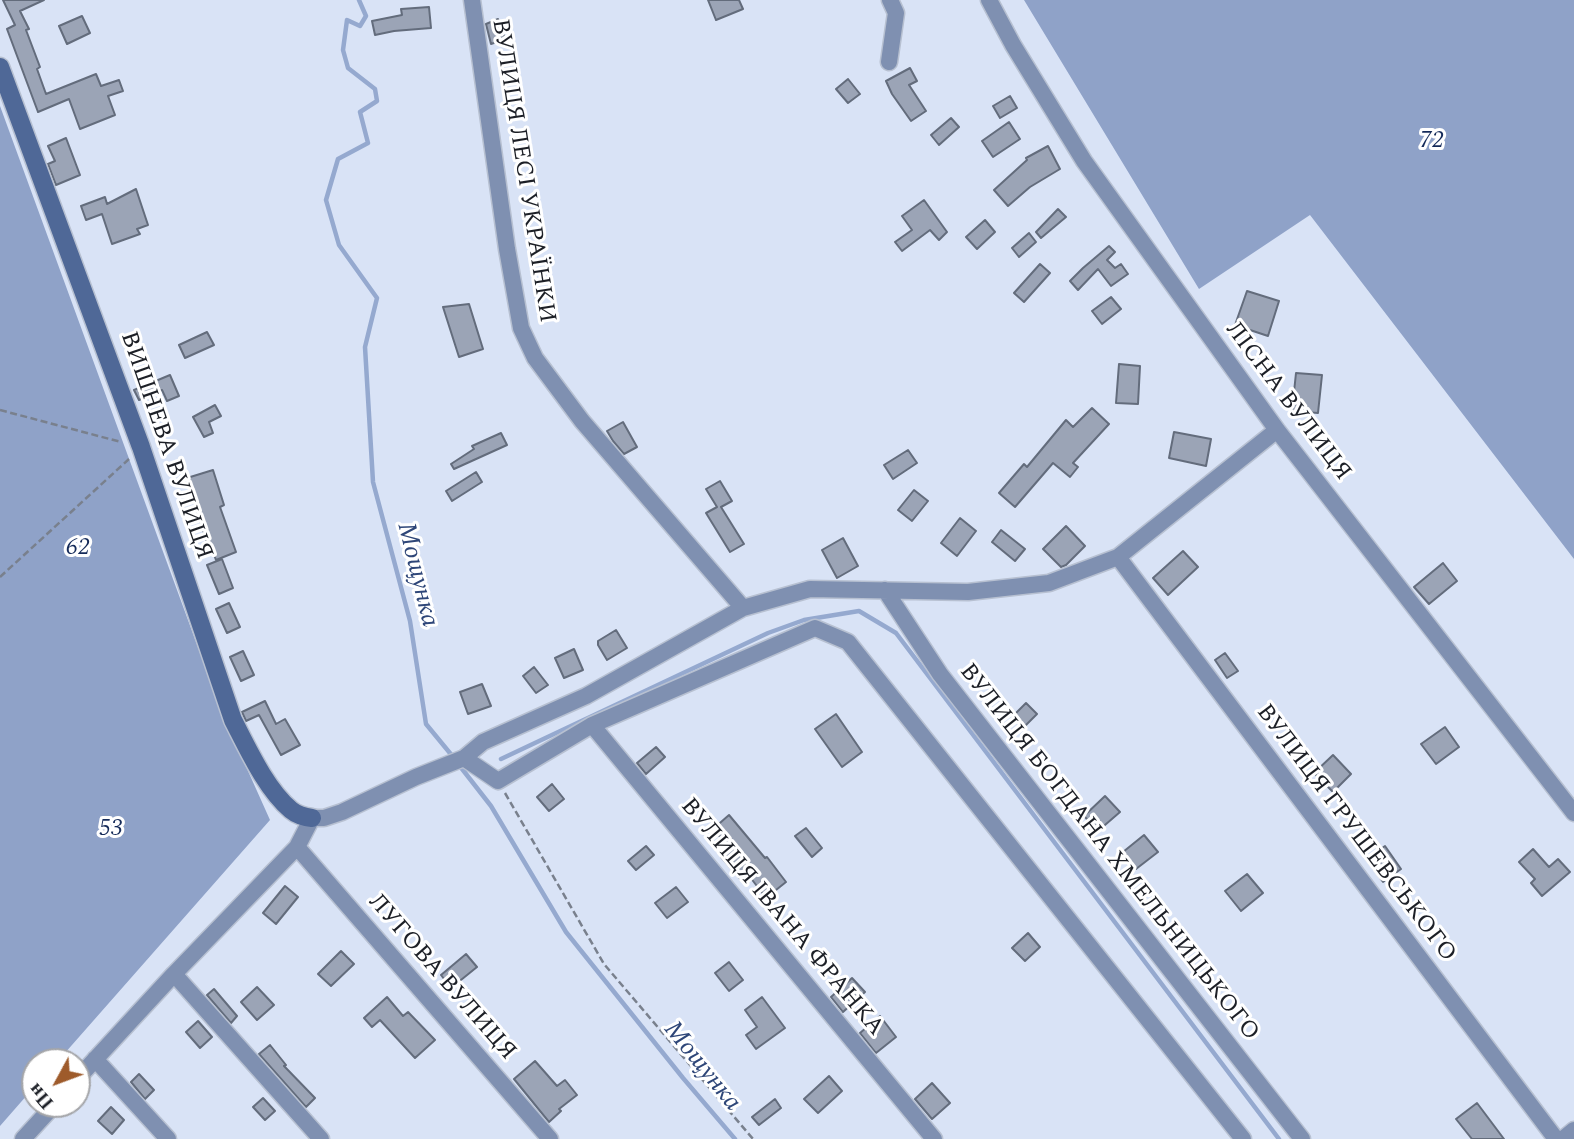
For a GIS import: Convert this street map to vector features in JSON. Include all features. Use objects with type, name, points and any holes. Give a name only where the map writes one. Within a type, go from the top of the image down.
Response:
[{"type":"street","name":"ВУЛИЦЯ ЛЕСІ УКРАЇНКИ","points":[[472,0],[507,249],[521,328],[535,358],[582,421],[743,608]]},
{"type":"street","points":[[889,62],[896,13],[890,0]]},
{"type":"street","name":"ЛІСНА ВУЛИЦЯ","points":[[989,0],[1013,45],[1084,161],[1277,430],[1574,813]]},
{"type":"street","name":"ВИШНЕВА ВУЛИЦЯ","points":[[0,67],[141,447],[233,720],[251,756],[277,794],[292,811],[312,818]]},
{"type":"street","points":[[91,1063],[297,847],[312,818],[324,818],[342,812],[464,758],[482,742],[586,696],[743,608],[810,589],[968,592],[1049,583],[1118,557],[1277,430]]},
{"type":"street","name":"ВУЛИЦЯ ГРУШЕВСЬКОГО","points":[[1118,557],[1556,1139]]},
{"type":"street","name":"ВУЛИЦЯ БОГДАНА ХМЕЛЬНИЦЬКОГО","points":[[885,590],[940,674],[1302,1139]]},
{"type":"street","points":[[464,758],[498,781],[592,725],[815,628],[848,642],[1243,1139]]},
{"type":"street","name":"ВУЛИЦЯ ІВАНА ФРАНКА","points":[[592,725],[934,1139]]},
{"type":"street","name":"ЛУГОВА ВУЛИЦЯ","points":[[297,847],[550,1139]]},
{"type":"street","points":[[174,974],[320,1139]]},
{"type":"street","points":[[95,1059],[167,1139]]},
{"type":"street","points":[[23,1139],[42,1118]]},
{"type":"street","points":[[1563,1139],[1574,1130]]},
{"type":"path","points":[[0,410],[141,447]]},
{"type":"path","points":[[0,577],[141,447]]},
{"type":"path","points":[[498,781],[604,964],[753,1139]]},
{"type":"green space","name":"72","points":[[1024,0],[1574,0],[1574,559],[1310,215],[1199,289]]},
{"type":"green space","points":[[0,106],[222,713],[270,820],[69,1048],[21,1048],[21,1102],[0,1126]]},
{"type":"building","points":[[3,0],[44,0],[20,11],[29,29],[26,30],[40,67],[37,69],[46,94],[96,74],[101,86],[119,80],[123,91],[108,96],[115,115],[80,129],[69,99],[38,112],[7,29],[15,25]]},
{"type":"building","points":[[708,0],[739,0],[743,9],[716,20]]},
{"type":"building","points":[[429,7],[431,28],[375,35],[372,21],[402,15],[401,9]]},
{"type":"building","points":[[82,16],[90,33],[67,44],[59,26]]},
{"type":"building","points":[[498,19],[505,39],[491,44],[486,24]]},
{"type":"building","points":[[910,68],[917,81],[909,85],[926,111],[911,121],[886,81]]},
{"type":"building","points":[[848,79],[860,94],[848,103],[836,89]]},
{"type":"building","points":[[1010,96],[1017,108],[1000,118],[993,106]]},
{"type":"building","points":[[951,118],[959,127],[939,145],[931,135]]},
{"type":"building","points":[[1009,122],[1020,139],[993,157],[982,141]]},
{"type":"building","points":[[66,138],[80,175],[56,185],[48,164],[55,161],[48,146]]},
{"type":"building","points":[[1048,146],[1060,169],[1030,187],[1008,206],[994,190],[1027,160],[1026,158]]},
{"type":"building","points":[[136,189],[148,225],[137,229],[140,234],[112,244],[102,214],[86,220],[81,206],[105,197],[107,204]]},
{"type":"building","points":[[924,200],[947,232],[939,240],[930,230],[902,251],[895,242],[912,230],[902,216]]},
{"type":"building","points":[[1058,209],[1066,217],[1041,238],[1036,232]]},
{"type":"building","points":[[985,220],[995,232],[977,249],[966,237]]},
{"type":"building","points":[[1029,233],[1036,242],[1019,257],[1012,248]]},
{"type":"building","points":[[1109,246],[1115,252],[1107,260],[1115,268],[1121,264],[1128,274],[1111,286],[1098,269],[1078,290],[1070,281]]},
{"type":"building","points":[[1040,264],[1050,273],[1024,302],[1014,293]]},
{"type":"building","points":[[1247,291],[1279,301],[1268,336],[1235,325]]},
{"type":"building","points":[[1111,297],[1121,309],[1102,324],[1092,311]]},
{"type":"building","points":[[469,304],[483,349],[459,357],[443,307]]},
{"type":"building","points":[[207,332],[214,345],[185,358],[179,345]]},
{"type":"building","points":[[1119,364],[1140,366],[1138,404],[1116,403]]},
{"type":"building","points":[[1296,373],[1322,375],[1318,413],[1292,411]]},
{"type":"building","points":[[170,375],[179,396],[167,401],[162,390],[139,400],[134,390]]},
{"type":"building","points":[[215,405],[221,416],[209,422],[213,433],[204,437],[193,417]]},
{"type":"building","points":[[1092,408],[1109,424],[1073,463],[1078,467],[1070,477],[1053,463],[1015,507],[999,493],[1024,464],[1027,467],[1066,420],[1073,427]]},
{"type":"building","points":[[623,422],[637,447],[624,454],[607,431]]},
{"type":"building","points":[[1174,432],[1211,439],[1206,466],[1169,458]]},
{"type":"building","points":[[501,433],[507,445],[454,469],[451,464],[474,449],[472,446]]},
{"type":"building","points":[[908,450],[917,463],[893,479],[884,465]]},
{"type":"building","points":[[213,470],[224,505],[220,507],[236,552],[216,560],[208,539],[206,540],[187,478]]},
{"type":"building","points":[[476,472],[482,482],[452,501],[446,491]]},
{"type":"building","points":[[720,481],[732,501],[721,507],[744,544],[730,552],[706,513],[717,507],[706,489]]},
{"type":"building","points":[[914,490],[928,501],[912,521],[898,510]]},
{"type":"building","points":[[960,518],[976,531],[957,556],[941,543]]},
{"type":"building","points":[[1066,526],[1085,546],[1061,567],[1043,549]]},
{"type":"building","points":[[1001,530],[1025,549],[1015,561],[992,542]]},
{"type":"building","points":[[843,538],[858,566],[837,578],[822,550]]},
{"type":"building","points":[[1183,551],[1198,567],[1168,595],[1153,578]]},
{"type":"building","points":[[222,559],[233,588],[219,594],[207,565]]},
{"type":"building","points":[[1443,563],[1457,581],[1429,604],[1414,587]]},
{"type":"building","points":[[229,603],[240,627],[227,633],[216,609]]},
{"type":"building","points":[[616,630],[627,648],[607,660],[598,641]]},
{"type":"building","points":[[574,649],[583,670],[564,678],[555,658]]},
{"type":"building","points":[[243,651],[254,675],[241,681],[230,657]]},
{"type":"building","points":[[1225,653],[1238,671],[1227,678],[1215,660]]},
{"type":"building","points":[[534,667],[548,685],[536,693],[523,676]]},
{"type":"building","points":[[482,684],[491,706],[468,714],[460,692]]},
{"type":"building","points":[[265,701],[276,724],[285,719],[300,745],[281,755],[259,715],[246,721],[242,712]]},
{"type":"building","points":[[1026,703],[1037,714],[1024,727],[1013,716]]},
{"type":"building","points":[[836,714],[862,752],[842,767],[815,729]]},
{"type":"building","points":[[1445,727],[1459,747],[1436,764],[1421,744]]},
{"type":"building","points":[[656,747],[665,757],[646,774],[637,763]]},
{"type":"building","points":[[1333,755],[1351,774],[1333,792],[1314,773]]},
{"type":"building","points":[[552,784],[564,799],[549,811],[537,797]]},
{"type":"building","points":[[1105,796],[1120,812],[1098,831],[1084,816]]},
{"type":"building","points":[[729,815],[786,882],[766,898],[750,877],[744,883],[721,857],[731,849],[713,829]]},
{"type":"building","points":[[806,828],[822,848],[812,857],[795,836]]},
{"type":"building","points":[[1144,835],[1158,852],[1136,869],[1123,852]]},
{"type":"building","points":[[646,846],[654,855],[636,870],[628,861]]},
{"type":"building","points":[[1385,846],[1401,869],[1383,882],[1366,859]]},
{"type":"building","points":[[1533,849],[1549,867],[1558,859],[1570,872],[1542,896],[1531,883],[1535,879],[1519,862]]},
{"type":"building","points":[[1247,874],[1263,893],[1241,911],[1225,891]]},
{"type":"building","points":[[285,886],[298,897],[276,924],[263,913]]},
{"type":"building","points":[[676,887],[688,902],[667,918],[655,903]]},
{"type":"building","points":[[1028,933],[1040,947],[1025,961],[1012,948]]},
{"type":"building","points":[[341,951],[354,964],[331,986],[318,974]]},
{"type":"building","points":[[466,954],[477,967],[451,988],[441,975]]},
{"type":"building","points":[[729,962],[743,980],[729,991],[715,973]]},
{"type":"building","points":[[852,978],[865,992],[843,1012],[831,997]]},
{"type":"building","points":[[257,987],[274,1005],[257,1020],[241,1002]]},
{"type":"building","points":[[214,989],[237,1016],[231,1023],[207,995]]},
{"type":"building","points":[[387,997],[403,1016],[408,1012],[435,1040],[415,1058],[380,1020],[372,1027],[364,1018]]},
{"type":"building","points":[[762,997],[785,1028],[756,1049],[746,1035],[757,1027],[745,1010]]},
{"type":"building","points":[[880,1016],[896,1037],[876,1053],[860,1033]]},
{"type":"building","points":[[198,1021],[212,1037],[200,1048],[186,1032]]},
{"type":"building","points":[[270,1045],[286,1065],[284,1066],[315,1098],[306,1107],[259,1054]]},
{"type":"building","points":[[535,1061],[557,1086],[565,1080],[577,1095],[559,1109],[561,1111],[549,1122],[514,1079]]},
{"type":"building","points":[[139,1074],[154,1090],[145,1099],[131,1082]]},
{"type":"building","points":[[829,1076],[842,1091],[818,1113],[804,1099]]},
{"type":"building","points":[[932,1083],[950,1103],[932,1119],[915,1099]]},
{"type":"building","points":[[263,1098],[275,1111],[265,1120],[253,1107]]},
{"type":"building","points":[[775,1099],[781,1108],[759,1125],[752,1117]]},
{"type":"building","points":[[1477,1103],[1504,1139],[1472,1139],[1456,1119]]},
{"type":"building","points":[[111,1107],[124,1120],[112,1134],[98,1121]]},
{"type":"waterway","name":"Мощунка","points":[[359,0],[366,16],[360,26],[347,20],[343,50],[348,68],[375,89],[377,101],[360,112],[368,143],[338,159],[326,200],[339,245],[377,298],[365,347],[373,482],[410,621],[426,724],[454,758]]},
{"type":"waterway","points":[[501,759],[768,633],[804,620],[859,611],[896,633],[1279,1139]]},
{"type":"waterway","name":"Мощунка","points":[[459,765],[491,806],[566,932],[735,1139]]},
{"type":"park label","name":"62","points":[[78,549]]},
{"type":"park label","name":"53","points":[[111,830]]}]
